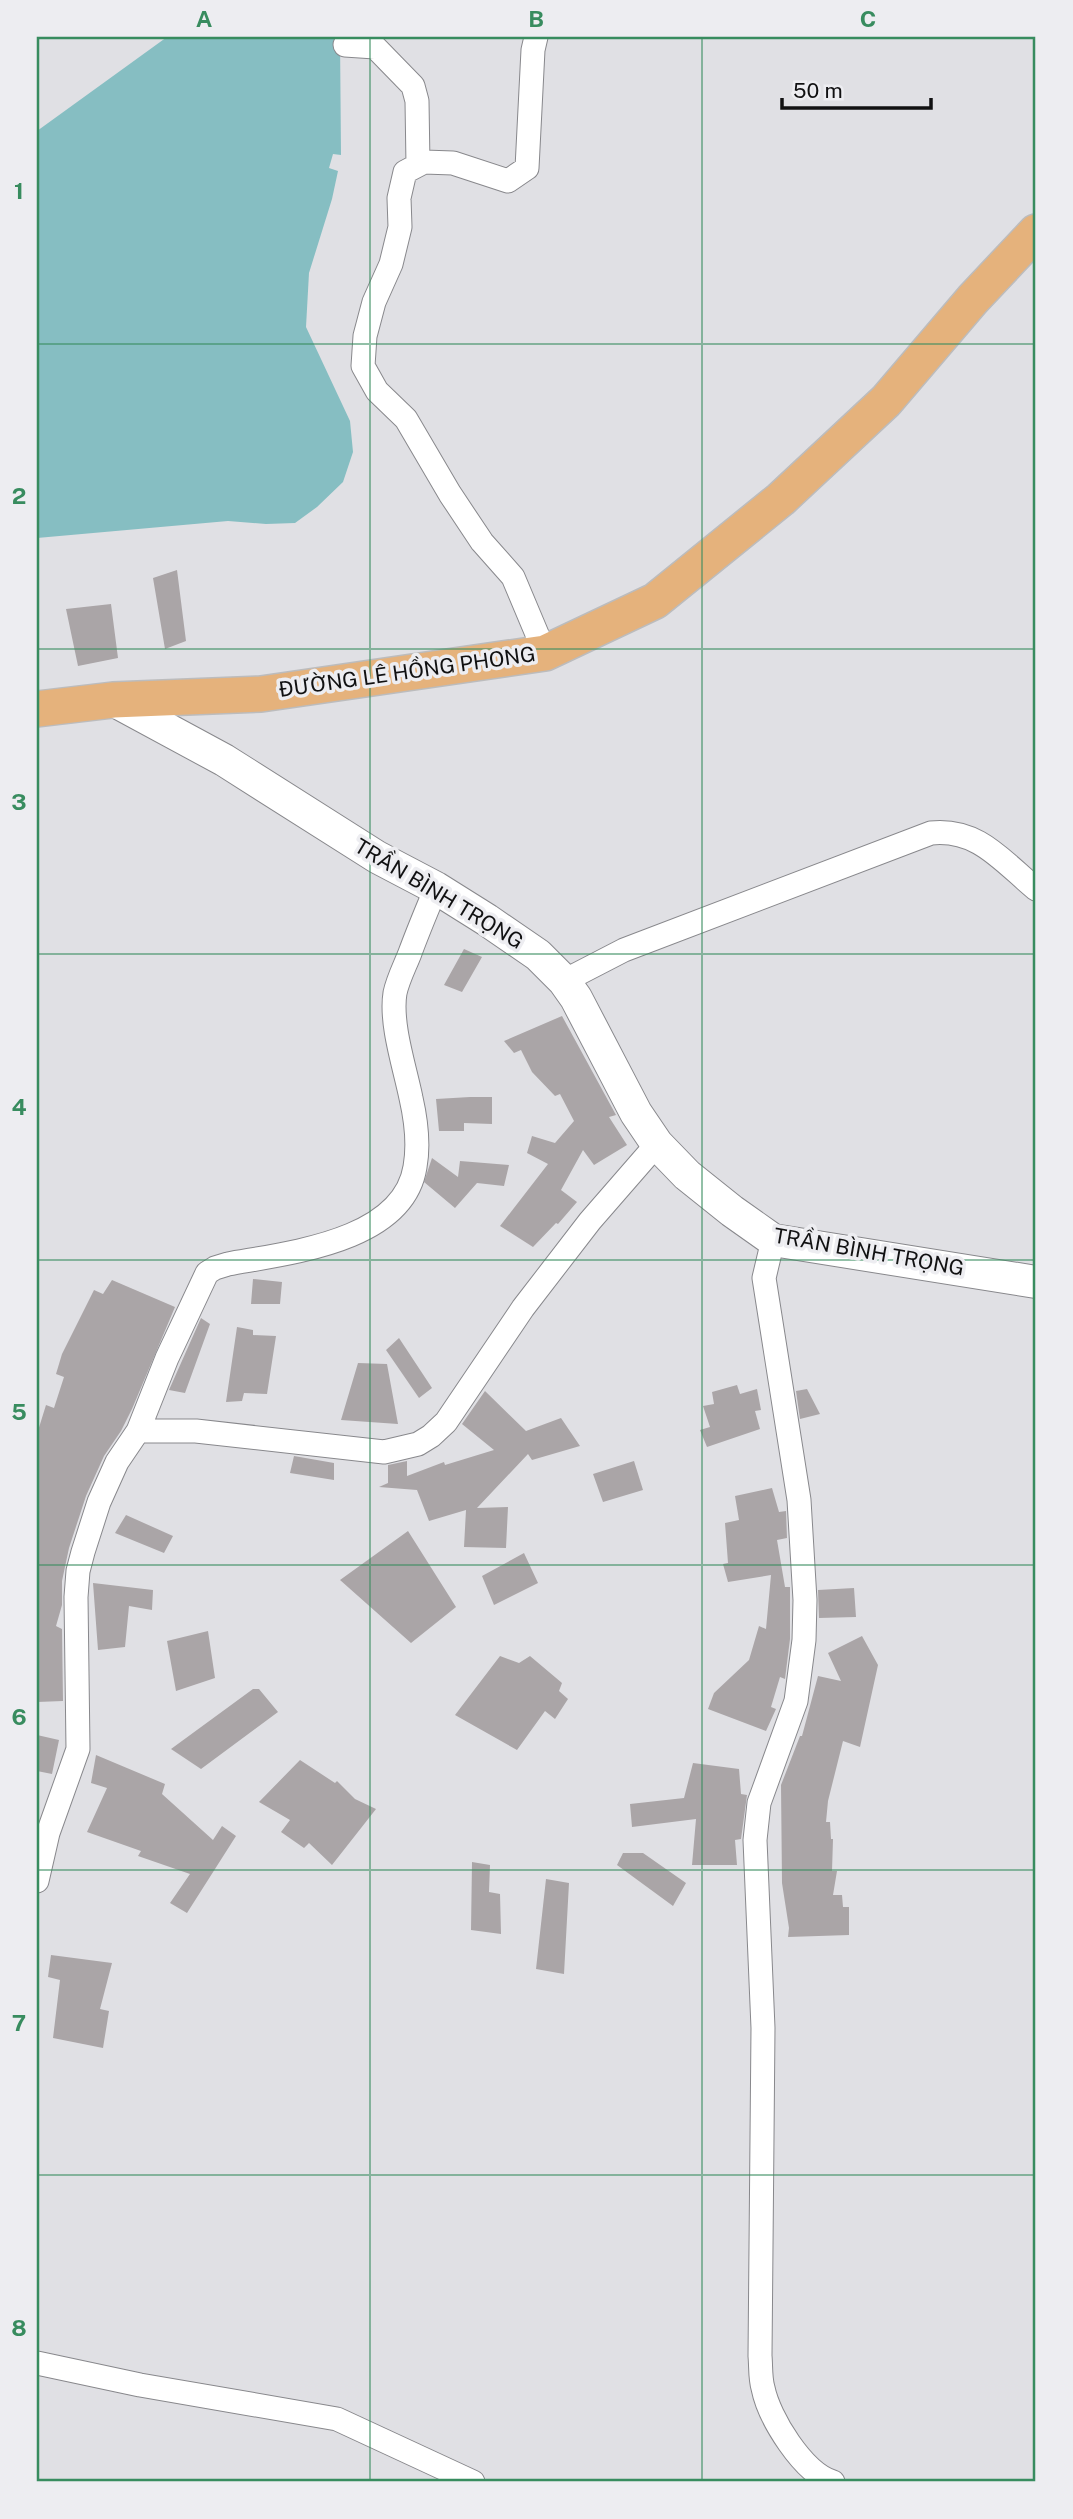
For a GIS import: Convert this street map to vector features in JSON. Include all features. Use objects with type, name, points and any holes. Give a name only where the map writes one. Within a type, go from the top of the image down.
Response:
[{"type":"main road","name":"ĐƯỜNG LÊ HỒNG PHONG","points":[[37,709],[113,700],[261,694],[545,653],[655,601],[781,499],[886,401],[973,299],[1036,232]]},
{"type":"street","points":[[536,37],[533,50],[527,168],[508,180],[453,163],[424,162],[405,172],[399,198],[400,227],[391,264],[374,302],[365,336],[363,366],[377,391],[406,419],[482,542],[513,577],[545,653]]},
{"type":"street","points":[[345,45],[374,47],[413,86],[417,101],[418,165]]},
{"type":"street","name":"TRẦN BÌNH TRỌNG","points":[[113,700],[224,760],[377,858],[436,888],[538,955],[564,981],[576,998],[636,1113],[657,1144],[687,1175],[773,1240],[1036,1282]]},
{"type":"street","points":[[564,981],[624,950],[931,832],[949,831],[976,839],[1036,889]]},
{"type":"street","points":[[37,1881],[48,1833],[78,1749],[78,1570],[99,1502],[117,1462],[138,1431],[162,1370],[207,1273],[228,1264],[316,1248],[354,1234],[383,1217],[402,1199],[415,1169],[415,1115],[395,1015],[395,994],[436,888]]},
{"type":"street","points":[[138,1431],[195,1431],[384,1452],[418,1444],[446,1422],[531,1297],[590,1221],[657,1144]]},
{"type":"street","points":[[773,1240],[765,1278],[799,1500],[805,1600],[804,1640],[796,1701],[760,1804],[755,1840],[764,2028],[760,2356],[762,2388],[779,2428],[804,2461],[829,2481]]},
{"type":"street","points":[[37,2363],[140,2385],[337,2419],[473,2482]]},
{"type":"water","points":[[167,37],[340,37],[341,155],[333,154],[329,168],[338,171],[309,273],[306,327],[350,421],[353,452],[343,482],[317,507],[295,523],[228,521],[37,538],[37,131]]},
{"type":"building","points":[[177,570],[186,641],[165,649],[153,578]]},
{"type":"building","points":[[111,604],[118,658],[78,666],[66,609]]},
{"type":"building","points":[[464,949],[482,957],[462,992],[444,985]]},
{"type":"building","points":[[562,1016],[616,1115],[609,1117],[627,1145],[594,1165],[583,1150],[561,1190],[577,1202],[533,1247],[500,1226],[548,1164],[527,1153],[532,1136],[555,1143],[574,1121],[560,1094],[555,1096],[532,1072],[521,1050],[514,1053],[504,1041]]},
{"type":"building","points":[[492,1097],[492,1124],[464,1123],[464,1131],[439,1131],[436,1099]]},
{"type":"building","points":[[432,1158],[458,1177],[460,1161],[509,1165],[504,1186],[477,1183],[455,1208],[424,1182]]},
{"type":"building","points":[[253,1279],[282,1282],[280,1304],[251,1304]]},
{"type":"building","points":[[112,1280],[175,1307],[132,1409],[104,1456],[86,1496],[69,1548],[62,1581],[62,1605],[56,1626],[62,1629],[63,1701],[37,1702],[37,1434],[46,1405],[54,1408],[64,1377],[56,1374],[62,1354],[94,1290],[103,1294]]},
{"type":"building","points":[[201,1318],[210,1324],[185,1393],[169,1390]]},
{"type":"building","points":[[237,1327],[253,1330],[253,1335],[276,1336],[267,1394],[244,1393],[242,1401],[226,1402]]},
{"type":"building","points":[[399,1338],[432,1388],[419,1398],[386,1350]]},
{"type":"building","points":[[358,1363],[387,1364],[398,1424],[341,1420]]},
{"type":"building","points":[[737,1385],[740,1394],[757,1389],[761,1410],[755,1411],[760,1429],[707,1447],[700,1430],[710,1427],[703,1406],[714,1404],[712,1392]]},
{"type":"building","points":[[807,1389],[820,1414],[800,1419],[796,1391]]},
{"type":"building","points":[[485,1391],[526,1431],[561,1418],[580,1446],[532,1460],[528,1454],[477,1508],[508,1507],[506,1548],[464,1547],[466,1510],[429,1521],[417,1490],[379,1487],[388,1483],[388,1465],[407,1461],[407,1476],[444,1462],[445,1465],[494,1450],[462,1424]]},
{"type":"building","points":[[294,1456],[334,1463],[334,1480],[290,1473]]},
{"type":"building","points":[[634,1461],[643,1490],[603,1502],[593,1474]]},
{"type":"building","points":[[772,1488],[779,1512],[786,1511],[787,1538],[777,1540],[785,1587],[790,1587],[790,1639],[785,1679],[780,1677],[771,1707],[776,1709],[766,1731],[708,1709],[714,1693],[749,1660],[759,1626],[766,1629],[771,1575],[728,1582],[723,1564],[728,1563],[725,1523],[739,1520],[735,1496]]},
{"type":"building","points":[[126,1515],[173,1536],[164,1553],[115,1533]]},
{"type":"building","points":[[408,1531],[456,1607],[411,1643],[340,1580]]},
{"type":"building","points":[[524,1553],[538,1583],[494,1605],[482,1576]]},
{"type":"building","points":[[93,1583],[153,1590],[152,1610],[129,1606],[125,1647],[98,1650]]},
{"type":"building","points":[[854,1588],[856,1617],[819,1618],[818,1590]]},
{"type":"building","points":[[208,1631],[215,1678],[176,1691],[167,1641]]},
{"type":"building","points":[[862,1636],[878,1665],[860,1747],[843,1741],[828,1801],[826,1822],[830,1822],[833,1839],[832,1871],[837,1871],[833,1895],[842,1895],[843,1907],[849,1907],[849,1935],[788,1937],[782,1883],[781,1785],[802,1736],[818,1676],[841,1681],[828,1653]]},
{"type":"building","points":[[500,1656],[519,1663],[530,1656],[562,1683],[559,1691],[568,1699],[555,1719],[545,1711],[517,1750],[455,1715]]},
{"type":"building","points":[[253,1689],[259,1689],[278,1712],[201,1769],[171,1749]]},
{"type":"building","points":[[37,1735],[59,1740],[52,1774],[37,1771]]},
{"type":"building","points":[[96,1755],[165,1784],[162,1794],[213,1840],[222,1826],[236,1836],[187,1913],[170,1903],[190,1874],[138,1856],[141,1851],[87,1832],[107,1788],[91,1783]]},
{"type":"building","points":[[300,1760],[335,1783],[337,1781],[355,1799],[376,1809],[332,1865],[309,1843],[304,1848],[281,1832],[290,1820],[259,1802]]},
{"type":"building","points":[[693,1763],[739,1769],[741,1794],[747,1795],[741,1839],[735,1840],[737,1865],[692,1865],[696,1819],[632,1827],[630,1804],[684,1798]]},
{"type":"building","points":[[623,1853],[643,1853],[686,1883],[673,1906],[617,1865]]},
{"type":"building","points":[[472,1862],[490,1865],[489,1892],[500,1894],[501,1934],[471,1930]]},
{"type":"building","points":[[546,1879],[569,1883],[564,1974],[536,1969]]},
{"type":"building","points":[[51,1955],[112,1963],[100,2009],[109,2011],[103,2048],[53,2038],[60,1980],[48,1977]]}]
